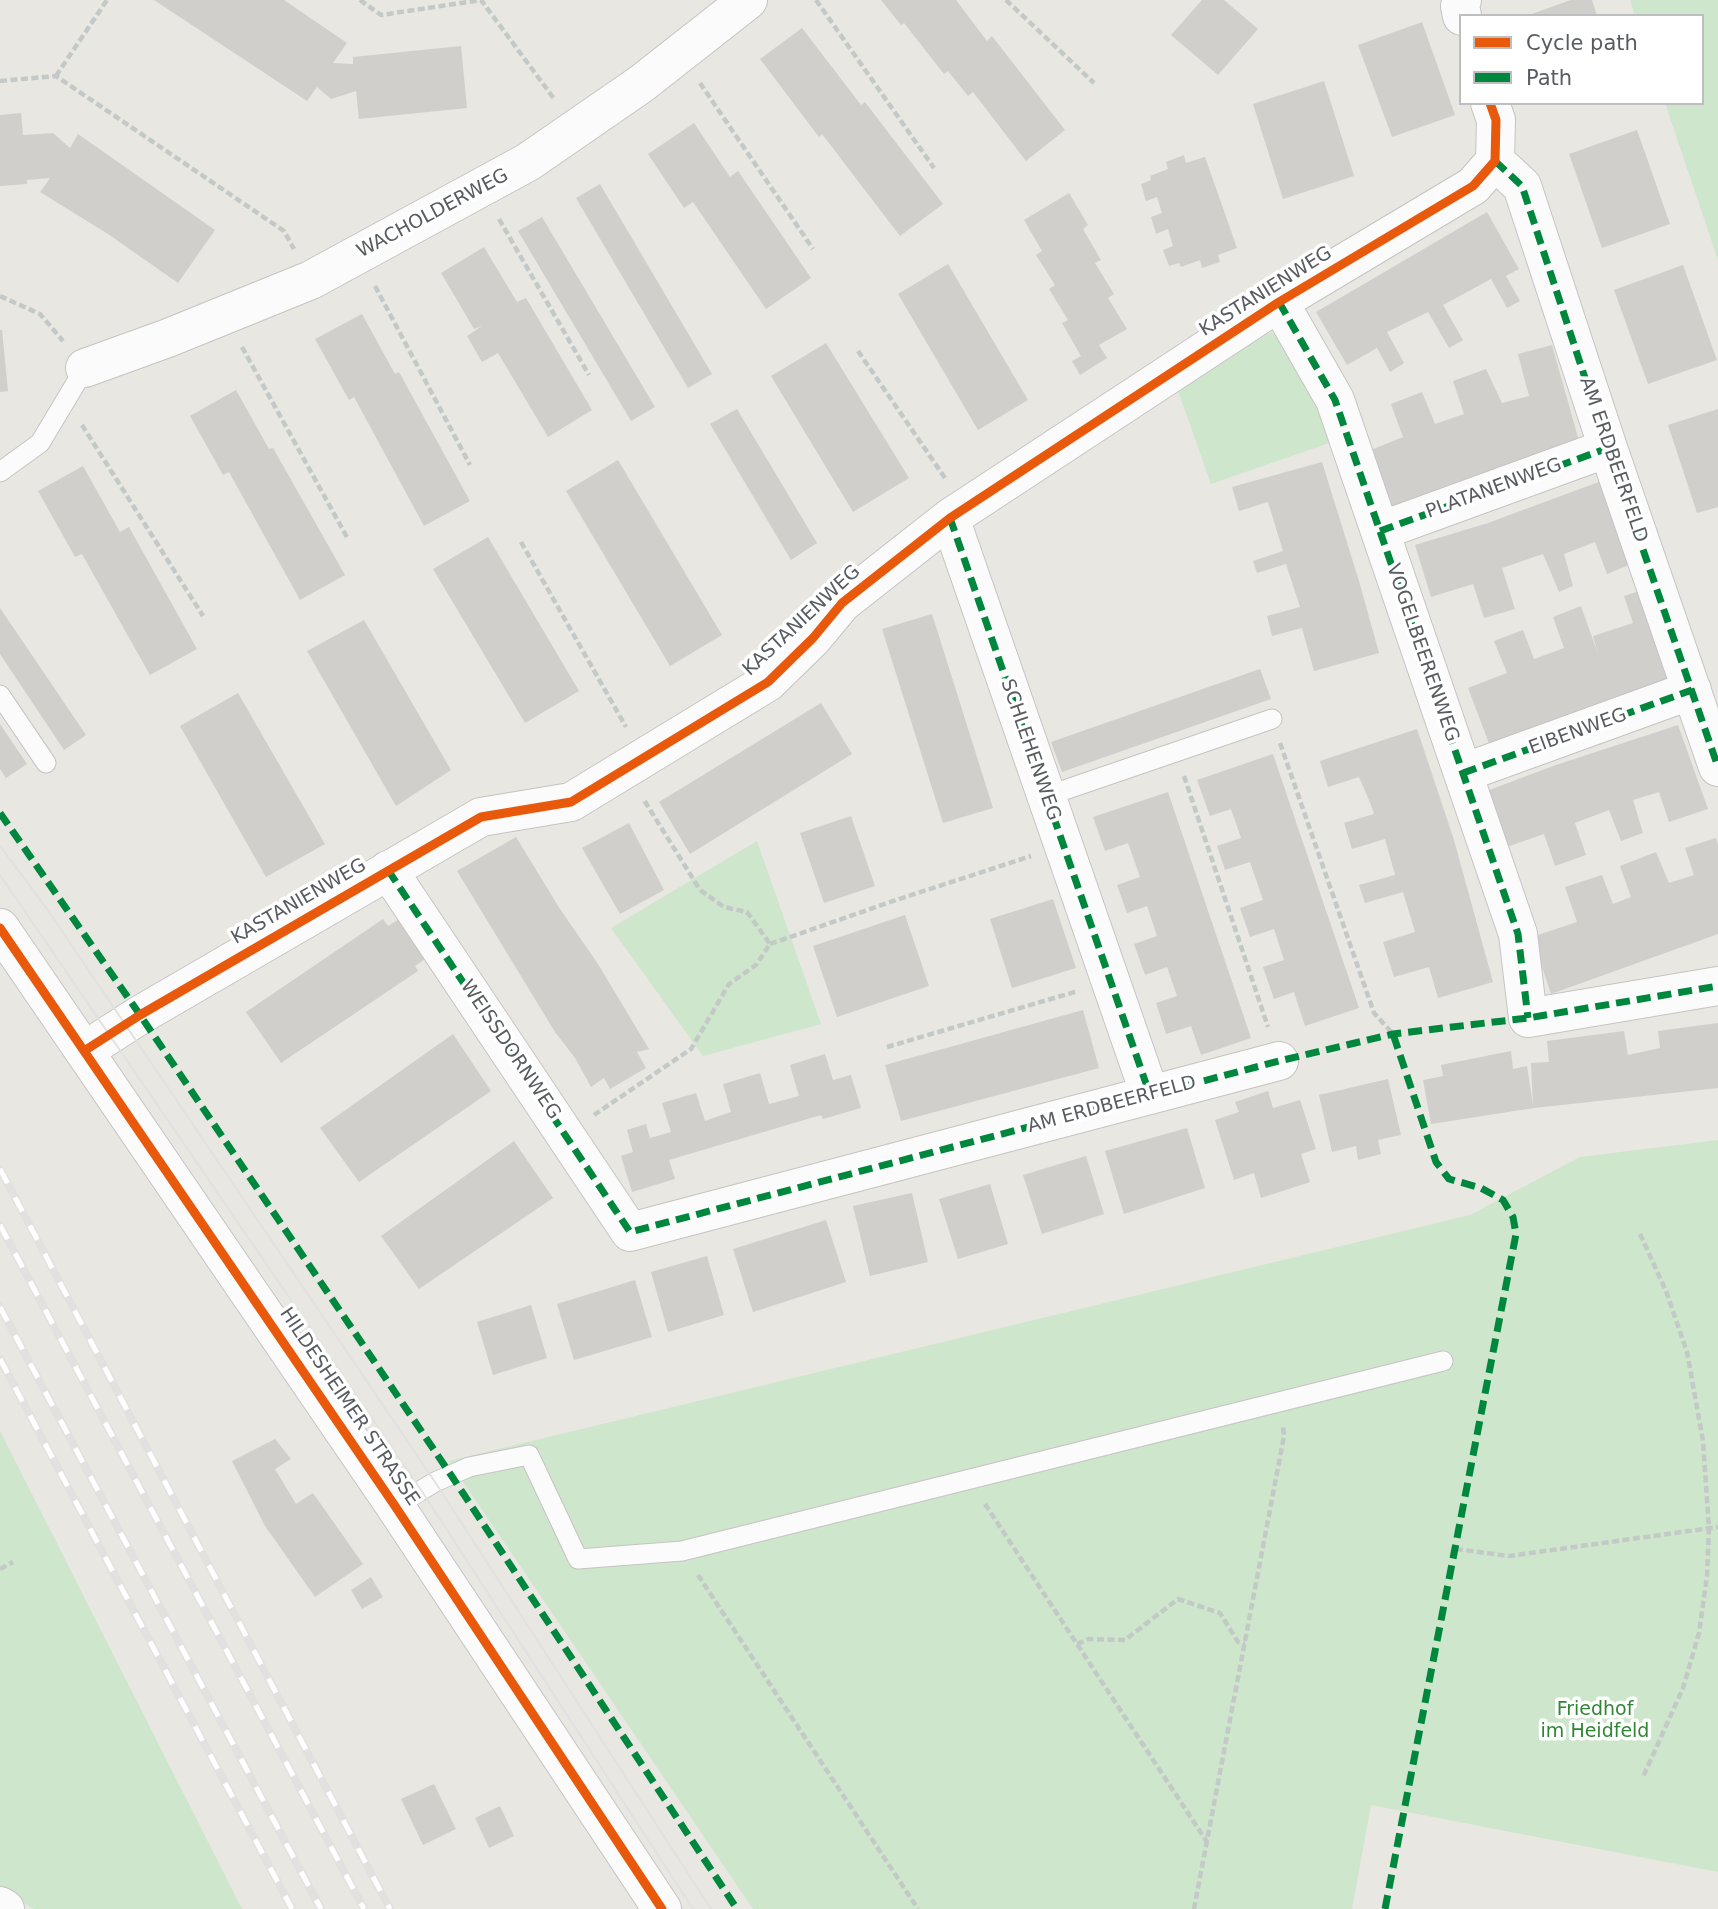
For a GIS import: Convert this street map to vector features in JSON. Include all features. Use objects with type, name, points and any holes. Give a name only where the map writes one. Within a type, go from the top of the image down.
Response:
[{"type":"street","name":"WACHOLDERWEG","points":[[85,368],[311,280],[528,162],[641,84],[748,0]]},
{"type":"street","points":[[1491,105],[1496,120],[1495,161]]},
{"type":"street","name":"KASTANIENWEG","points":[[84,1051],[481,817],[571,802],[768,682],[813,638],[842,603],[958,513],[1279,302],[1473,186],[1495,161]]},
{"type":"street","name":"AM ERDBEERFELD","points":[[1495,161],[1522,186],[1608,448],[1718,767]]},
{"type":"street","name":"VOGELBEERENWEG","points":[[1279,302],[1335,400],[1518,934],[1528,1018],[1718,986]]},
{"type":"street","name":"PLATANENWEG","points":[[1380,531],[1608,448]]},
{"type":"street","name":"SCHLEHENWEG","points":[[958,513],[1046,796],[1150,1095]]},
{"type":"street","name":"EIBENWEG","points":[[1464,773],[1692,690]]},
{"type":"street","name":"WEISSDORNWEG","points":[[388,870],[630,1232]]},
{"type":"street","name":"HILDESHEIMER STRASSE","points":[[0,928],[396,1506],[662,1909]]},
{"type":"street","name":"AM ERDBEERFELD","points":[[630,1232],[1279,1060]]},
{"type":"street","points":[[0,1906],[5,1909]]},
{"type":"lane","points":[[0,472],[40,443],[85,368]]},
{"type":"lane","points":[[0,695],[46,763]]},
{"type":"lane","points":[[1046,796],[1272,719]]},
{"type":"lane","points":[[396,1506],[435,1482],[469,1467],[529,1455],[578,1559],[682,1551],[1443,1361]]},
{"type":"path","points":[[56,76],[107,0]]},
{"type":"path","points":[[360,0],[381,15],[481,0],[576,129]]},
{"type":"path","points":[[816,0],[934,168]]},
{"type":"path","points":[[1006,0],[1094,83]]},
{"type":"path","points":[[680,53],[813,249]]},
{"type":"path","points":[[0,81],[56,76],[284,231],[311,280]]},
{"type":"path","points":[[481,187],[589,375]]},
{"type":"path","points":[[359,254],[470,465]]},
{"type":"path","points":[[0,296],[40,314],[85,368]]},
{"type":"path","points":[[225,315],[348,539]]},
{"type":"path","points":[[858,351],[958,513]]},
{"type":"path","points":[[66,400],[203,615]]},
{"type":"path","points":[[521,542],[700,890],[724,907],[747,912],[770,944]]},
{"type":"path","points":[[1272,719],[1374,1013],[1393,1034]]},
{"type":"path","points":[[1176,752],[1279,1060]]},
{"type":"path","points":[[567,1134],[691,1049],[729,984],[756,965],[770,944],[1063,845]]},
{"type":"path","points":[[887,1046],[1110,982]]},
{"type":"path","points":[[1640,1234],[1666,1292],[1687,1352],[1703,1441],[1709,1528],[1707,1576],[1699,1633],[1683,1688],[1643,1777]]},
{"type":"path","points":[[1194,1909],[1284,1436],[1279,1402]]},
{"type":"path","points":[[969,1480],[1207,1843]]},
{"type":"path","points":[[1456,1549],[1509,1556],[1718,1527]]},
{"type":"path","points":[[682,1551],[918,1909]]},
{"type":"path","points":[[0,1569],[13,1562]]},
{"type":"path","points":[[1077,1644],[1090,1639],[1125,1640],[1178,1600],[1220,1613],[1238,1642],[1245,1644]]},
{"type":"green space","points":[[1630,0],[1718,0],[1718,260],[1666,105],[1704,105],[1704,14],[1634,14]]},
{"type":"green space","points":[[1271,332],[1293,351],[1316,398],[1332,442],[1211,484],[1177,388]]},
{"type":"green space","points":[[757,841],[821,1024],[703,1056],[611,928]]},
{"type":"green space","name":"Friedhof im Heidfeld","points":[[1718,1140],[1718,1872],[1371,1805],[1352,1909],[753,1909],[449,1461],[1470,1215],[1580,1157]]},
{"type":"green space","points":[[0,1431],[242,1909],[34,1909],[0,1889]]},
{"type":"building","points":[[154,0],[284,0],[347,43],[333,63],[353,64],[353,57],[461,46],[467,108],[359,119],[356,91],[331,99],[317,87],[307,101]]},
{"type":"building","points":[[881,0],[956,0],[987,41],[992,36],[1065,130],[1026,161],[973,92],[968,96],[948,71],[944,74],[904,23],[901,25]]},
{"type":"building","points":[[1202,0],[1224,0],[1258,29],[1218,75],[1171,35]]},
{"type":"building","points":[[1571,0],[1592,0],[1596,14],[1532,14]]},
{"type":"building","points":[[1422,22],[1455,115],[1392,137],[1358,45]]},
{"type":"building","points":[[802,28],[861,105],[865,102],[943,204],[900,236],[822,134],[819,137],[760,59]]},
{"type":"building","points":[[1324,81],[1354,176],[1283,199],[1253,104]]},
{"type":"building","points":[[21,113],[23,135],[53,133],[70,148],[78,134],[215,230],[178,283],[108,234],[40,192],[50,178],[27,180],[27,184],[0,186],[0,115]]},
{"type":"building","points":[[694,123],[730,177],[738,171],[811,278],[766,309],[693,202],[684,208],[648,154]]},
{"type":"building","points":[[1637,130],[1670,224],[1602,248],[1569,154]]},
{"type":"building","points":[[1184,155],[1186,163],[1205,157],[1237,248],[1218,255],[1220,262],[1202,268],[1200,260],[1181,267],[1179,263],[1169,266],[1163,250],[1173,246],[1168,229],[1156,234],[1151,217],[1162,213],[1157,197],[1146,201],[1141,184],[1151,180],[1150,176],[1168,169],[1166,162]]},
{"type":"building","points":[[600,184],[712,374],[688,388],[576,198]]},
{"type":"building","points":[[1069,193],[1088,225],[1083,229],[1101,260],[1095,263],[1114,294],[1108,298],[1127,329],[1099,345],[1107,358],[1080,375],[1072,361],[1081,356],[1062,323],[1068,320],[1049,289],[1055,285],[1036,255],[1042,251],[1024,220]]},
{"type":"building","points":[[1487,212],[1519,269],[1506,276],[1520,301],[1507,308],[1491,279],[1443,305],[1463,340],[1449,348],[1428,312],[1387,332],[1404,363],[1390,372],[1377,348],[1347,365],[1316,312]]},
{"type":"building","points":[[542,217],[655,407],[631,421],[518,231]]},
{"type":"building","points":[[484,247],[517,302],[526,298],[592,410],[548,437],[498,353],[482,362],[467,336],[482,326],[474,329],[441,273]]},
{"type":"building","points":[[948,264],[1028,400],[978,430],[898,294]]},
{"type":"building","points":[[1683,265],[1717,360],[1648,384],[1614,290]]},
{"type":"building","points":[[362,314],[395,374],[399,372],[470,501],[424,526],[354,397],[349,400],[315,339]]},
{"type":"building","points":[[0,330],[8,391],[0,392]]},
{"type":"building","points":[[826,343],[909,478],[853,512],[771,376]]},
{"type":"building","points":[[1552,345],[1581,448],[1389,511],[1366,452],[1403,437],[1391,404],[1422,392],[1435,424],[1464,414],[1453,381],[1486,369],[1502,403],[1529,396],[1518,354]]},
{"type":"building","points":[[236,390],[269,449],[273,448],[345,575],[300,600],[229,472],[223,475],[190,416]]},
{"type":"building","points":[[737,409],[817,543],[791,560],[710,424]]},
{"type":"building","points":[[1718,409],[1718,507],[1697,513],[1668,425]]},
{"type":"building","points":[[618,460],[722,635],[670,666],[566,491]]},
{"type":"building","points":[[1322,462],[1379,653],[1314,671],[1302,628],[1272,636],[1267,616],[1300,607],[1286,564],[1257,573],[1253,561],[1283,551],[1268,502],[1239,511],[1232,487]]},
{"type":"building","points":[[83,466],[120,532],[129,527],[197,649],[150,675],[82,554],[75,557],[38,491]]},
{"type":"building","points":[[1604,480],[1636,562],[1607,574],[1595,542],[1564,554],[1573,586],[1559,592],[1543,554],[1502,568],[1515,609],[1484,618],[1473,584],[1431,597],[1415,545],[1488,523]]},
{"type":"building","points":[[488,537],[579,691],[525,723],[433,569]]},
{"type":"building","points":[[1645,589],[1676,677],[1490,746],[1468,688],[1507,673],[1494,641],[1523,630],[1534,659],[1564,648],[1553,617],[1581,606],[1598,654],[1593,636],[1633,623],[1624,596]]},
{"type":"building","points":[[0,608],[86,735],[64,750],[0,654]]},
{"type":"building","points":[[932,614],[993,808],[943,823],[882,629]]},
{"type":"building","points":[[364,620],[451,770],[396,806],[307,651]]},
{"type":"building","points":[[1260,669],[1271,699],[1062,772],[1051,742]]},
{"type":"building","points":[[238,693],[325,844],[266,877],[180,726]]},
{"type":"building","points":[[821,703],[852,754],[690,854],[659,802]]},
{"type":"building","points":[[0,724],[27,764],[6,778],[0,769]]},
{"type":"building","points":[[1678,725],[1708,809],[1669,822],[1659,792],[1633,800],[1643,833],[1621,841],[1609,810],[1575,823],[1586,855],[1555,866],[1544,834],[1504,848],[1484,792]]},
{"type":"building","points":[[1417,729],[1454,840],[1493,982],[1438,998],[1429,967],[1394,977],[1383,942],[1415,932],[1403,892],[1365,903],[1359,885],[1395,875],[1385,839],[1352,849],[1344,823],[1374,814],[1371,805],[1359,777],[1328,787],[1320,761]]},
{"type":"building","points":[[1273,754],[1359,1008],[1305,1026],[1294,992],[1274,999],[1263,967],[1284,960],[1274,929],[1250,937],[1240,908],[1263,900],[1250,862],[1225,870],[1217,846],[1241,838],[1231,809],[1210,816],[1197,780]]},
{"type":"building","points":[[1168,792],[1251,1038],[1201,1055],[1191,1026],[1166,1034],[1156,1003],[1177,996],[1167,967],[1145,975],[1134,944],[1157,936],[1147,906],[1127,913],[1117,885],[1140,877],[1128,843],[1105,851],[1093,817]]},
{"type":"building","points":[[851,816],[875,886],[824,903],[800,833]]},
{"type":"building","points":[[629,823],[664,890],[620,914],[582,848]]},
{"type":"building","points":[[516,837],[649,1049],[637,1052],[646,1068],[610,1089],[604,1078],[591,1087],[457,871]]},
{"type":"building","points":[[1716,838],[1718,934],[1551,994],[1532,937],[1577,922],[1565,887],[1602,875],[1613,904],[1631,897],[1620,866],[1656,852],[1669,883],[1694,875],[1685,848]]},
{"type":"building","points":[[1053,899],[1076,968],[1012,988],[990,919]]},
{"type":"building","points":[[905,915],[929,986],[837,1017],[813,946]]},
{"type":"building","points":[[401,918],[428,957],[415,966],[418,971],[281,1063],[246,1012],[383,919],[388,926]]},
{"type":"building","points":[[1083,1010],[1099,1068],[901,1121],[885,1065]]},
{"type":"building","points":[[1718,1023],[1718,1088],[1534,1108],[1431,1124],[1423,1080],[1443,1076],[1441,1065],[1511,1051],[1513,1069],[1527,1066],[1533,1105],[1531,1063],[1549,1062],[1547,1041],[1624,1031],[1628,1055],[1660,1048],[1658,1031]]},
{"type":"building","points":[[453,1034],[491,1091],[359,1182],[320,1128]]},
{"type":"building","points":[[825,1054],[833,1080],[851,1075],[861,1108],[823,1119],[821,1115],[669,1160],[675,1179],[632,1192],[621,1156],[633,1152],[627,1130],[646,1124],[650,1138],[671,1132],[662,1103],[696,1093],[705,1121],[731,1112],[723,1084],[760,1073],[769,1104],[799,1096],[790,1065]]},
{"type":"building","points":[[1388,1079],[1401,1135],[1378,1140],[1381,1154],[1358,1160],[1356,1146],[1332,1152],[1319,1095]]},
{"type":"building","points":[[1268,1091],[1273,1108],[1300,1100],[1316,1149],[1301,1154],[1310,1182],[1261,1198],[1254,1173],[1234,1180],[1215,1120],[1239,1112],[1235,1102]]},
{"type":"building","points":[[1187,1128],[1205,1188],[1124,1214],[1105,1151]]},
{"type":"building","points":[[514,1141],[553,1198],[419,1289],[381,1236]]},
{"type":"building","points":[[1086,1156],[1104,1214],[1042,1234],[1023,1175]]},
{"type":"building","points":[[990,1184],[1008,1244],[958,1259],[939,1199]]},
{"type":"building","points":[[912,1193],[928,1262],[870,1276],[853,1206]]},
{"type":"building","points":[[826,1220],[846,1282],[753,1312],[733,1249]]},
{"type":"building","points":[[707,1256],[724,1315],[668,1332],[651,1272]]},
{"type":"building","points":[[635,1280],[652,1337],[574,1360],[557,1304]]},
{"type":"building","points":[[531,1305],[547,1358],[493,1375],[477,1322]]},
{"type":"building","points":[[275,1439],[291,1459],[275,1469],[296,1504],[313,1493],[363,1564],[315,1597],[265,1526],[232,1461]]},
{"type":"building","points":[[371,1577],[383,1597],[362,1609],[351,1590]]},
{"type":"building","points":[[434,1784],[456,1829],[423,1845],[401,1799]]},
{"type":"building","points":[[500,1806],[514,1836],[489,1848],[475,1818]]},
{"type":"tram line","points":[[0,846],[47,909],[435,1482],[711,1909]]},
{"type":"tram line","points":[[0,875],[421,1490],[693,1909]]},
{"type":"railway","points":[[0,1169],[390,1909]]},
{"type":"railway","points":[[0,1225],[364,1909]]},
{"type":"railway","points":[[0,1307],[321,1909]]},
{"type":"railway","points":[[0,1359],[292,1909]]},
{"type":"marked path","points":[[1495,161],[1522,186],[1608,448],[1718,767]]},
{"type":"marked path","points":[[1279,302],[1335,400],[1518,934],[1528,1018]]},
{"type":"marked path","points":[[1380,531],[1608,448]]},
{"type":"marked path","points":[[950,518],[1150,1095]]},
{"type":"marked path","points":[[1463,773],[1692,690]]},
{"type":"marked path","points":[[0,813],[451,1475],[737,1909]]},
{"type":"marked path","points":[[388,870],[630,1232],[1279,1061],[1393,1034],[1528,1018],[1718,986]]},
{"type":"marked path","points":[[1385,1909],[1516,1234],[1513,1217],[1503,1200],[1481,1188],[1449,1179],[1436,1162],[1393,1034]]},
{"type":"cycle path","points":[[84,1051],[140,1015],[481,817],[571,802],[768,682],[813,638],[842,603],[950,518],[1279,302],[1473,186],[1495,161],[1496,120],[1491,105]]},
{"type":"cycle path","points":[[0,928],[395,1506],[662,1909]]}]
